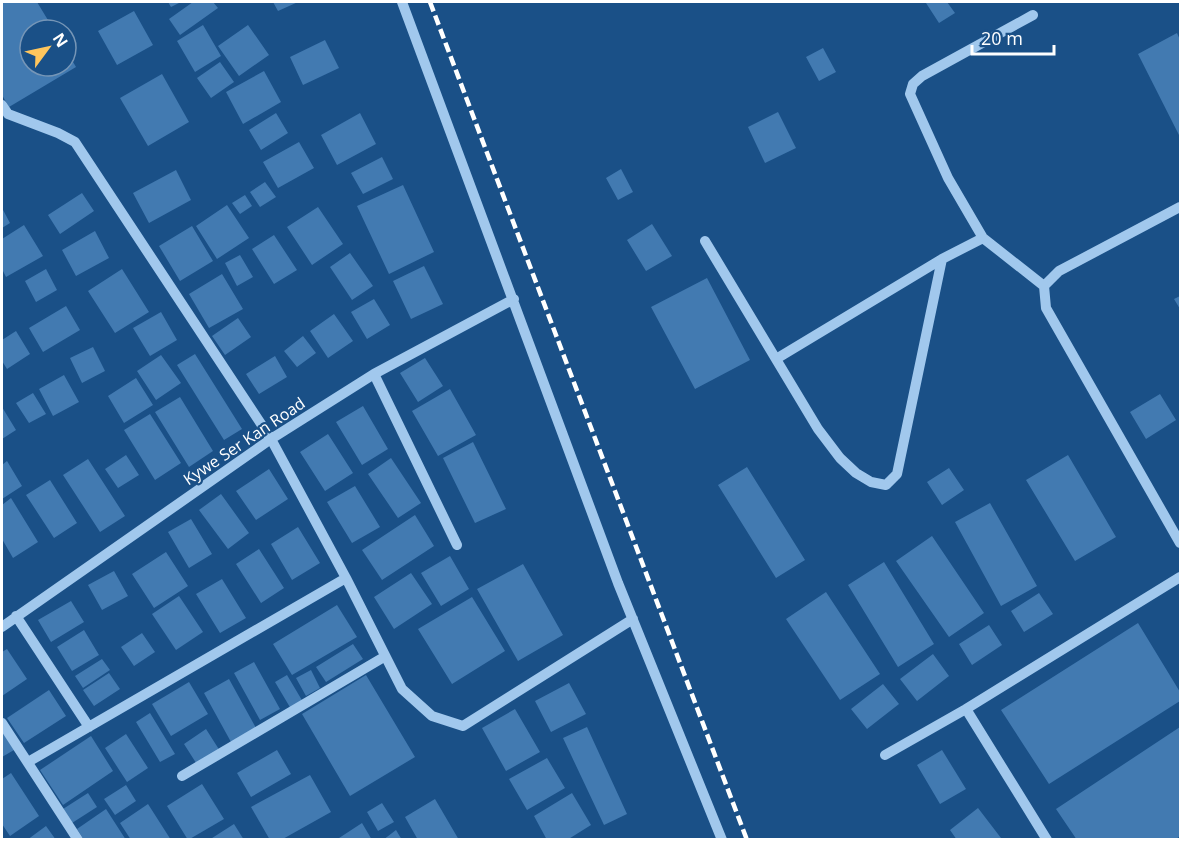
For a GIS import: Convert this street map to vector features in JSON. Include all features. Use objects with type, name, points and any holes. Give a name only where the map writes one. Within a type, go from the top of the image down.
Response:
[{"type":"street","points":[[402,2],[633,619],[722,840]]},
{"type":"street","points":[[1033,15],[922,75],[912,84],[910,94],[948,178],[984,238],[1044,286],[1046,308],[1180,543]]},
{"type":"street","points":[[2,105],[8,114],[75,142],[271,439],[346,578],[402,689],[432,716],[463,726],[633,619]]},
{"type":"street","points":[[1044,286],[1059,271],[1180,207]]},
{"type":"street","points":[[776,359],[942,259],[984,238]]},
{"type":"street","points":[[705,241],[818,429],[840,458],[856,473],[871,482],[886,485],[897,474],[942,259]]},
{"type":"street","name":"Kywe Ser Kan Road","points":[[2,627],[271,439],[375,374],[514,299]]},
{"type":"street","points":[[375,374],[457,545]]},
{"type":"street","points":[[885,755],[966,709],[1180,577]]},
{"type":"street","points":[[28,762],[346,578]]},
{"type":"street","points":[[16,616],[89,727]]},
{"type":"street","points":[[182,776],[384,657]]},
{"type":"street","points":[[966,709],[1047,840]]},
{"type":"street","points":[[2,723],[78,840]]},
{"type":"building","points":[[2,2],[37,2],[47,18],[18,18],[18,78],[58,78],[9,107],[2,95]]},
{"type":"building","points":[[168,2],[181,2],[171,7]]},
{"type":"building","points":[[193,2],[213,2],[218,8],[180,35],[169,19]]},
{"type":"building","points":[[273,2],[298,2],[278,11]]},
{"type":"building","points":[[947,2],[955,13],[939,23],[926,3]]},
{"type":"building","points":[[134,11],[153,45],[117,65],[98,31]]},
{"type":"building","points":[[203,25],[221,56],[195,72],[177,41]]},
{"type":"building","points":[[248,25],[269,55],[239,76],[218,46]]},
{"type":"building","points":[[1177,33],[1180,40],[1180,137],[1138,54]]},
{"type":"building","points":[[325,40],[339,68],[303,85],[290,57]]},
{"type":"building","points":[[823,48],[836,72],[819,81],[806,57]]},
{"type":"building","points":[[220,62],[234,82],[211,98],[197,78]]},
{"type":"building","points":[[264,71],[281,102],[243,124],[226,92]]},
{"type":"building","points":[[162,74],[189,122],[148,146],[120,98]]},
{"type":"building","points":[[778,112],[796,148],[765,163],[748,127]]},
{"type":"building","points":[[276,113],[288,133],[261,150],[249,130]]},
{"type":"building","points":[[360,113],[376,144],[337,165],[321,135]]},
{"type":"building","points":[[299,142],[314,168],[278,188],[263,162]]},
{"type":"building","points":[[382,157],[393,179],[363,194],[351,173]]},
{"type":"building","points":[[621,169],[633,192],[618,200],[606,178]]},
{"type":"building","points":[[176,170],[191,200],[149,223],[133,193]]},
{"type":"building","points":[[265,182],[276,197],[260,207],[250,192]]},
{"type":"building","points":[[403,185],[434,252],[389,274],[357,206]]},
{"type":"building","points":[[82,193],[94,211],[60,234],[48,215]]},
{"type":"building","points":[[245,195],[252,206],[240,214],[232,203]]},
{"type":"building","points":[[227,205],[249,238],[217,259],[196,226]]},
{"type":"building","points":[[318,207],[343,244],[312,265],[287,227]]},
{"type":"building","points":[[2,208],[10,223],[2,228]]},
{"type":"building","points":[[652,224],[672,256],[646,271],[627,240]]},
{"type":"building","points":[[24,225],[43,256],[6,277],[2,269],[2,239]]},
{"type":"building","points":[[192,226],[213,261],[180,281],[159,246]]},
{"type":"building","points":[[95,231],[109,258],[76,276],[62,250]]},
{"type":"building","points":[[274,235],[297,270],[274,284],[252,249]]},
{"type":"building","points":[[350,253],[373,286],[352,300],[330,267]]},
{"type":"building","points":[[240,255],[253,277],[237,286],[225,263]]},
{"type":"building","points":[[424,266],[443,304],[411,319],[393,281]]},
{"type":"building","points":[[46,269],[57,290],[36,302],[25,281]]},
{"type":"building","points":[[122,269],[149,312],[115,333],[88,291]]},
{"type":"building","points":[[222,274],[243,309],[209,328],[189,294]]},
{"type":"building","points":[[707,278],[750,360],[695,389],[651,307]]},
{"type":"building","points":[[1180,296],[1180,309],[1174,299]]},
{"type":"building","points":[[374,299],[390,325],[367,339],[351,312]]},
{"type":"building","points":[[66,306],[80,330],[43,352],[29,328]]},
{"type":"building","points":[[161,312],[177,340],[150,356],[133,328]]},
{"type":"building","points":[[334,314],[353,341],[328,358],[310,331]]},
{"type":"building","points":[[238,318],[251,337],[225,355],[212,336]]},
{"type":"building","points":[[16,331],[30,354],[7,369],[2,361],[2,340]]},
{"type":"building","points":[[303,336],[316,353],[297,367],[284,351]]},
{"type":"building","points":[[93,347],[105,371],[82,383],[70,358]]},
{"type":"building","points":[[195,354],[242,429],[224,440],[177,365]]},
{"type":"building","points":[[161,355],[181,383],[156,400],[137,371]]},
{"type":"building","points":[[275,356],[287,377],[259,394],[246,374]]},
{"type":"building","points":[[425,358],[443,386],[418,402],[400,373]]},
{"type":"building","points":[[64,375],[79,402],[53,416],[39,389]]},
{"type":"building","points":[[136,378],[153,405],[124,423],[108,396]]},
{"type":"building","points":[[450,389],[476,435],[438,456],[412,411]]},
{"type":"building","points":[[33,393],[46,414],[29,423],[16,403]]},
{"type":"building","points":[[1160,394],[1176,420],[1146,439],[1130,412]]},
{"type":"building","points":[[180,397],[213,451],[189,467],[155,412]]},
{"type":"building","points":[[363,406],[388,449],[362,465],[336,422]]},
{"type":"building","points":[[2,407],[16,430],[2,439]]},
{"type":"building","points":[[150,414],[181,463],[155,480],[124,430]]},
{"type":"building","points":[[328,434],[353,473],[325,491],[300,452]]},
{"type":"building","points":[[473,442],[506,509],[475,523],[443,458]]},
{"type":"building","points":[[126,455],[139,475],[118,488],[105,469]]},
{"type":"building","points":[[1068,455],[1116,537],[1075,561],[1026,480]]},
{"type":"building","points":[[391,458],[421,503],[398,518],[368,474]]},
{"type":"building","points":[[88,459],[125,516],[100,532],[63,475]]},
{"type":"building","points":[[7,461],[22,486],[2,499],[2,465]]},
{"type":"building","points":[[747,467],[805,560],[776,578],[718,485]]},
{"type":"building","points":[[949,468],[964,490],[942,505],[927,482]]},
{"type":"building","points":[[269,469],[288,499],[256,520],[236,491]]},
{"type":"building","points":[[50,480],[77,523],[54,538],[26,495]]},
{"type":"building","points":[[355,486],[380,527],[352,543],[327,502]]},
{"type":"building","points":[[221,494],[249,533],[228,549],[199,510]]},
{"type":"building","points":[[11,498],[38,542],[13,558],[2,539],[2,505]]},
{"type":"building","points":[[990,503],[1037,586],[1001,606],[955,522]]},
{"type":"building","points":[[415,515],[434,546],[382,580],[362,550]]},
{"type":"building","points":[[191,519],[212,554],[189,568],[168,532]]},
{"type":"building","points":[[298,527],[320,563],[292,580],[271,544]]},
{"type":"building","points":[[932,536],[984,613],[949,637],[896,561]]},
{"type":"building","points":[[259,549],[284,588],[261,603],[236,564]]},
{"type":"building","points":[[166,552],[188,586],[154,608],[132,574]]},
{"type":"building","points":[[450,556],[469,589],[441,606],[421,573]]},
{"type":"building","points":[[884,562],[934,644],[898,667],[848,585]]},
{"type":"building","points":[[523,564],[563,635],[518,661],[477,589]]},
{"type":"building","points":[[114,571],[128,596],[102,610],[88,585]]},
{"type":"building","points":[[411,573],[432,604],[394,629],[374,597]]},
{"type":"building","points":[[222,579],[246,618],[220,633],[196,594]]},
{"type":"building","points":[[826,592],[880,674],[840,700],[786,619]]},
{"type":"building","points":[[1039,593],[1053,614],[1024,632],[1011,611]]},
{"type":"building","points":[[179,596],[203,632],[176,650],[152,614]]},
{"type":"building","points":[[472,597],[505,651],[452,684],[418,629]]},
{"type":"building","points":[[71,601],[84,622],[51,642],[38,620]]},
{"type":"building","points":[[337,605],[357,637],[292,675],[273,644]]},
{"type":"building","points":[[1138,623],[1180,692],[1180,701],[1049,784],[1001,710]]},
{"type":"building","points":[[989,625],[1002,645],[972,665],[959,644]]},
{"type":"building","points":[[84,630],[99,655],[72,671],[57,647]]},
{"type":"building","points":[[142,633],[155,652],[134,666],[121,647]]},
{"type":"building","points":[[353,644],[363,659],[326,682],[316,667]]},
{"type":"building","points":[[7,649],[27,679],[2,696],[2,652]]},
{"type":"building","points":[[933,654],[949,676],[917,701],[900,679]]},
{"type":"building","points":[[102,659],[110,670],[83,688],[75,676]]},
{"type":"building","points":[[254,662],[280,709],[260,720],[234,673]]},
{"type":"building","points":[[311,670],[320,688],[306,696],[296,678]]},
{"type":"building","points":[[109,673],[120,689],[94,706],[83,690]]},
{"type":"building","points":[[287,675],[303,702],[291,709],[275,682]]},
{"type":"building","points":[[366,675],[415,757],[350,796],[302,714]]},
{"type":"building","points":[[229,679],[256,728],[231,742],[204,693]]},
{"type":"building","points":[[189,682],[208,714],[171,736],[152,704]]},
{"type":"building","points":[[569,683],[586,714],[551,732],[535,701]]},
{"type":"building","points":[[883,684],[899,704],[867,729],[851,709]]},
{"type":"building","points":[[49,690],[66,716],[24,743],[7,718]]},
{"type":"building","points":[[515,709],[540,752],[506,771],[482,728]]},
{"type":"building","points":[[150,713],[175,754],[160,762],[136,722]]},
{"type":"building","points":[[587,727],[627,814],[604,825],[563,738]]},
{"type":"building","points":[[1180,727],[1180,836],[1175,840],[1077,840],[1056,809]]},
{"type":"building","points":[[206,729],[220,751],[198,766],[184,744]]},
{"type":"building","points":[[2,731],[14,750],[2,757]]},
{"type":"building","points":[[126,734],[148,768],[127,782],[105,748]]},
{"type":"building","points":[[91,736],[113,771],[63,805],[40,770]]},
{"type":"building","points":[[277,750],[291,774],[251,797],[237,773]]},
{"type":"building","points":[[942,750],[966,789],[940,804],[917,765]]},
{"type":"building","points":[[547,758],[565,788],[527,810],[509,779]]},
{"type":"building","points":[[11,773],[39,816],[10,836],[2,824],[2,779]]},
{"type":"building","points":[[310,775],[331,812],[281,840],[270,840],[251,807]]},
{"type":"building","points":[[202,784],[224,819],[188,840],[167,806]]},
{"type":"building","points":[[126,785],[136,801],[115,815],[104,799]]},
{"type":"building","points":[[88,793],[97,807],[72,823],[63,809]]},
{"type":"building","points":[[572,793],[591,825],[567,840],[547,840],[534,816]]},
{"type":"building","points":[[435,799],[459,840],[418,840],[405,817]]},
{"type":"building","points":[[382,803],[394,822],[378,831],[367,812]]},
{"type":"building","points":[[148,804],[171,840],[131,840],[120,823]]},
{"type":"building","points":[[978,808],[1001,838],[957,840],[950,830]]},
{"type":"building","points":[[106,809],[126,840],[84,840],[77,829]]},
{"type":"building","points":[[362,823],[372,840],[336,840]]},
{"type":"building","points":[[234,824],[244,840],[209,840]]},
{"type":"building","points":[[46,826],[56,840],[27,840]]},
{"type":"building","points":[[396,830],[402,840],[383,840]]},
{"type":"railway","points":[[430,2],[747,840]]}]
